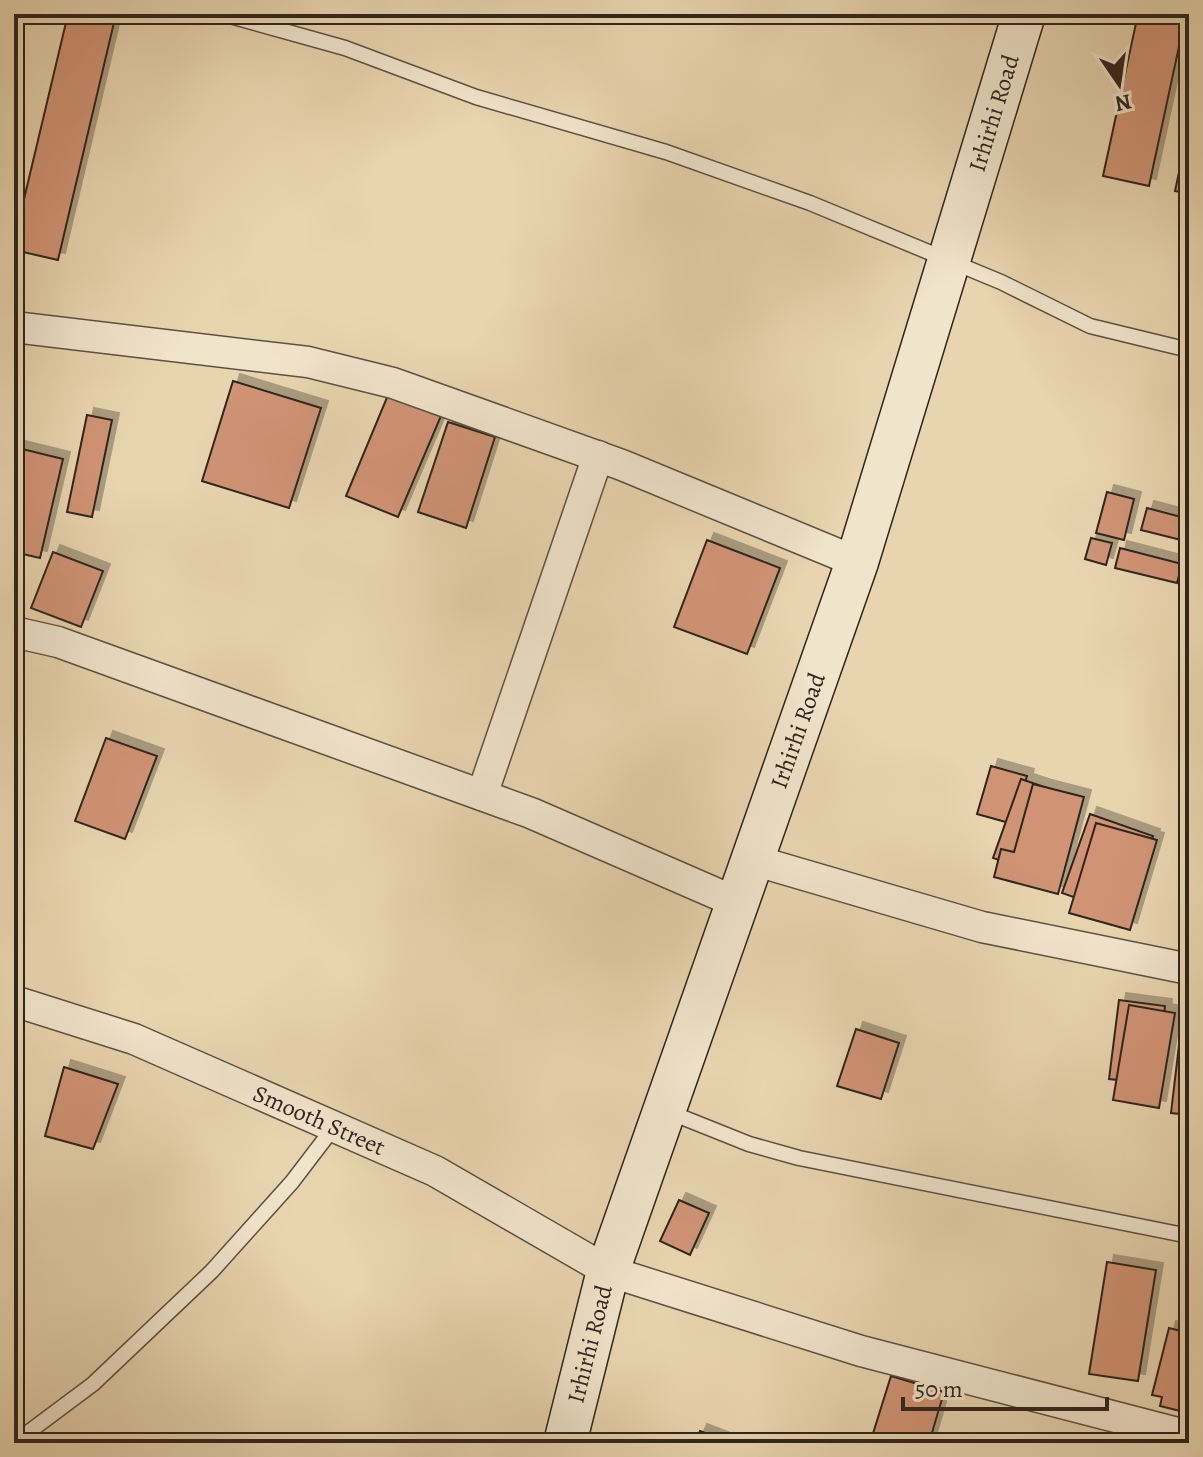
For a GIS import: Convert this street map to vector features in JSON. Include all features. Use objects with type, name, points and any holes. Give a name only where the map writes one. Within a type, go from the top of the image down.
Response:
[{"type":"street","name":"Irhirhi Road","points":[[565,1443],[608,1271],[857,562],[1024,14]]},
{"type":"street","points":[[14,327],[308,362],[393,383],[598,456],[857,562]]},
{"type":"street","points":[[482,795],[598,456]]},
{"type":"street","points":[[14,632],[58,642],[482,795],[738,903]]},
{"type":"street","points":[[753,860],[982,927],[1189,969]]},
{"type":"street","name":"Smooth Street","points":[[14,1001],[134,1039],[435,1171],[608,1271],[861,1351],[1189,1436]]},
{"type":"lane","points":[[223,14],[345,48],[476,97],[680,157],[810,203],[1001,282],[1090,326],[1189,350]]},
{"type":"lane","points":[[664,1110],[749,1144],[799,1158],[1189,1236]]},
{"type":"lane","points":[[14,1443],[93,1384],[212,1271],[292,1182],[334,1127]]},
{"type":"building","points":[[68,14],[116,14],[58,260],[14,250],[14,241]]},
{"type":"building","points":[[1138,14],[1186,14],[1149,186],[1103,176]]},
{"type":"building","points":[[1189,126],[1189,194],[1175,191]]},
{"type":"building","points":[[233,381],[321,408],[289,508],[202,481]]},
{"type":"building","points":[[388,395],[441,416],[398,517],[346,496]]},
{"type":"building","points":[[87,415],[112,420],[92,517],[67,512]]},
{"type":"building","points":[[448,422],[495,437],[466,528],[418,512]]},
{"type":"building","points":[[14,447],[63,459],[40,558],[14,552]]},
{"type":"building","points":[[1107,492],[1134,499],[1124,540],[1096,533]]},
{"type":"building","points":[[1147,508],[1189,519],[1189,542],[1141,530]]},
{"type":"building","points":[[1091,538],[1112,543],[1106,565],[1085,559]]},
{"type":"building","points":[[707,540],[780,568],[747,654],[674,627]]},
{"type":"building","points":[[1120,548],[1182,564],[1177,583],[1115,568]]},
{"type":"building","points":[[53,552],[103,571],[81,627],[31,608]]},
{"type":"building","points":[[106,738],[157,756],[125,839],[75,821]]},
{"type":"building","points":[[991,766],[1027,776],[1013,824],[977,814]]},
{"type":"building","points":[[1021,779],[1079,799],[1050,878],[993,858]]},
{"type":"building","points":[[1033,784],[1084,797],[1058,894],[994,877],[1001,849],[1014,852]]},
{"type":"building","points":[[1090,814],[1153,836],[1124,915],[1062,893]]},
{"type":"building","points":[[1096,823],[1157,840],[1130,930],[1069,913]]},
{"type":"building","points":[[1119,1000],[1165,1006],[1155,1084],[1109,1079]]},
{"type":"building","points":[[1129,1005],[1175,1013],[1159,1108],[1113,1100]]},
{"type":"building","points":[[1183,1011],[1189,1012],[1189,1115],[1171,1113]]},
{"type":"building","points":[[856,1029],[899,1043],[881,1099],[837,1086]]},
{"type":"building","points":[[64,1067],[118,1084],[93,1149],[45,1136]]},
{"type":"building","points":[[679,1200],[709,1213],[690,1255],[660,1241]]},
{"type":"building","points":[[1107,1262],[1156,1270],[1138,1381],[1089,1374]]},
{"type":"building","points":[[1169,1328],[1189,1333],[1188,1413],[1160,1406],[1162,1397],[1152,1395]]},
{"type":"building","points":[[891,1376],[944,1392],[929,1443],[870,1443]]},
{"type":"building","points":[[700,1431],[726,1441],[726,1443],[695,1443]]}]
